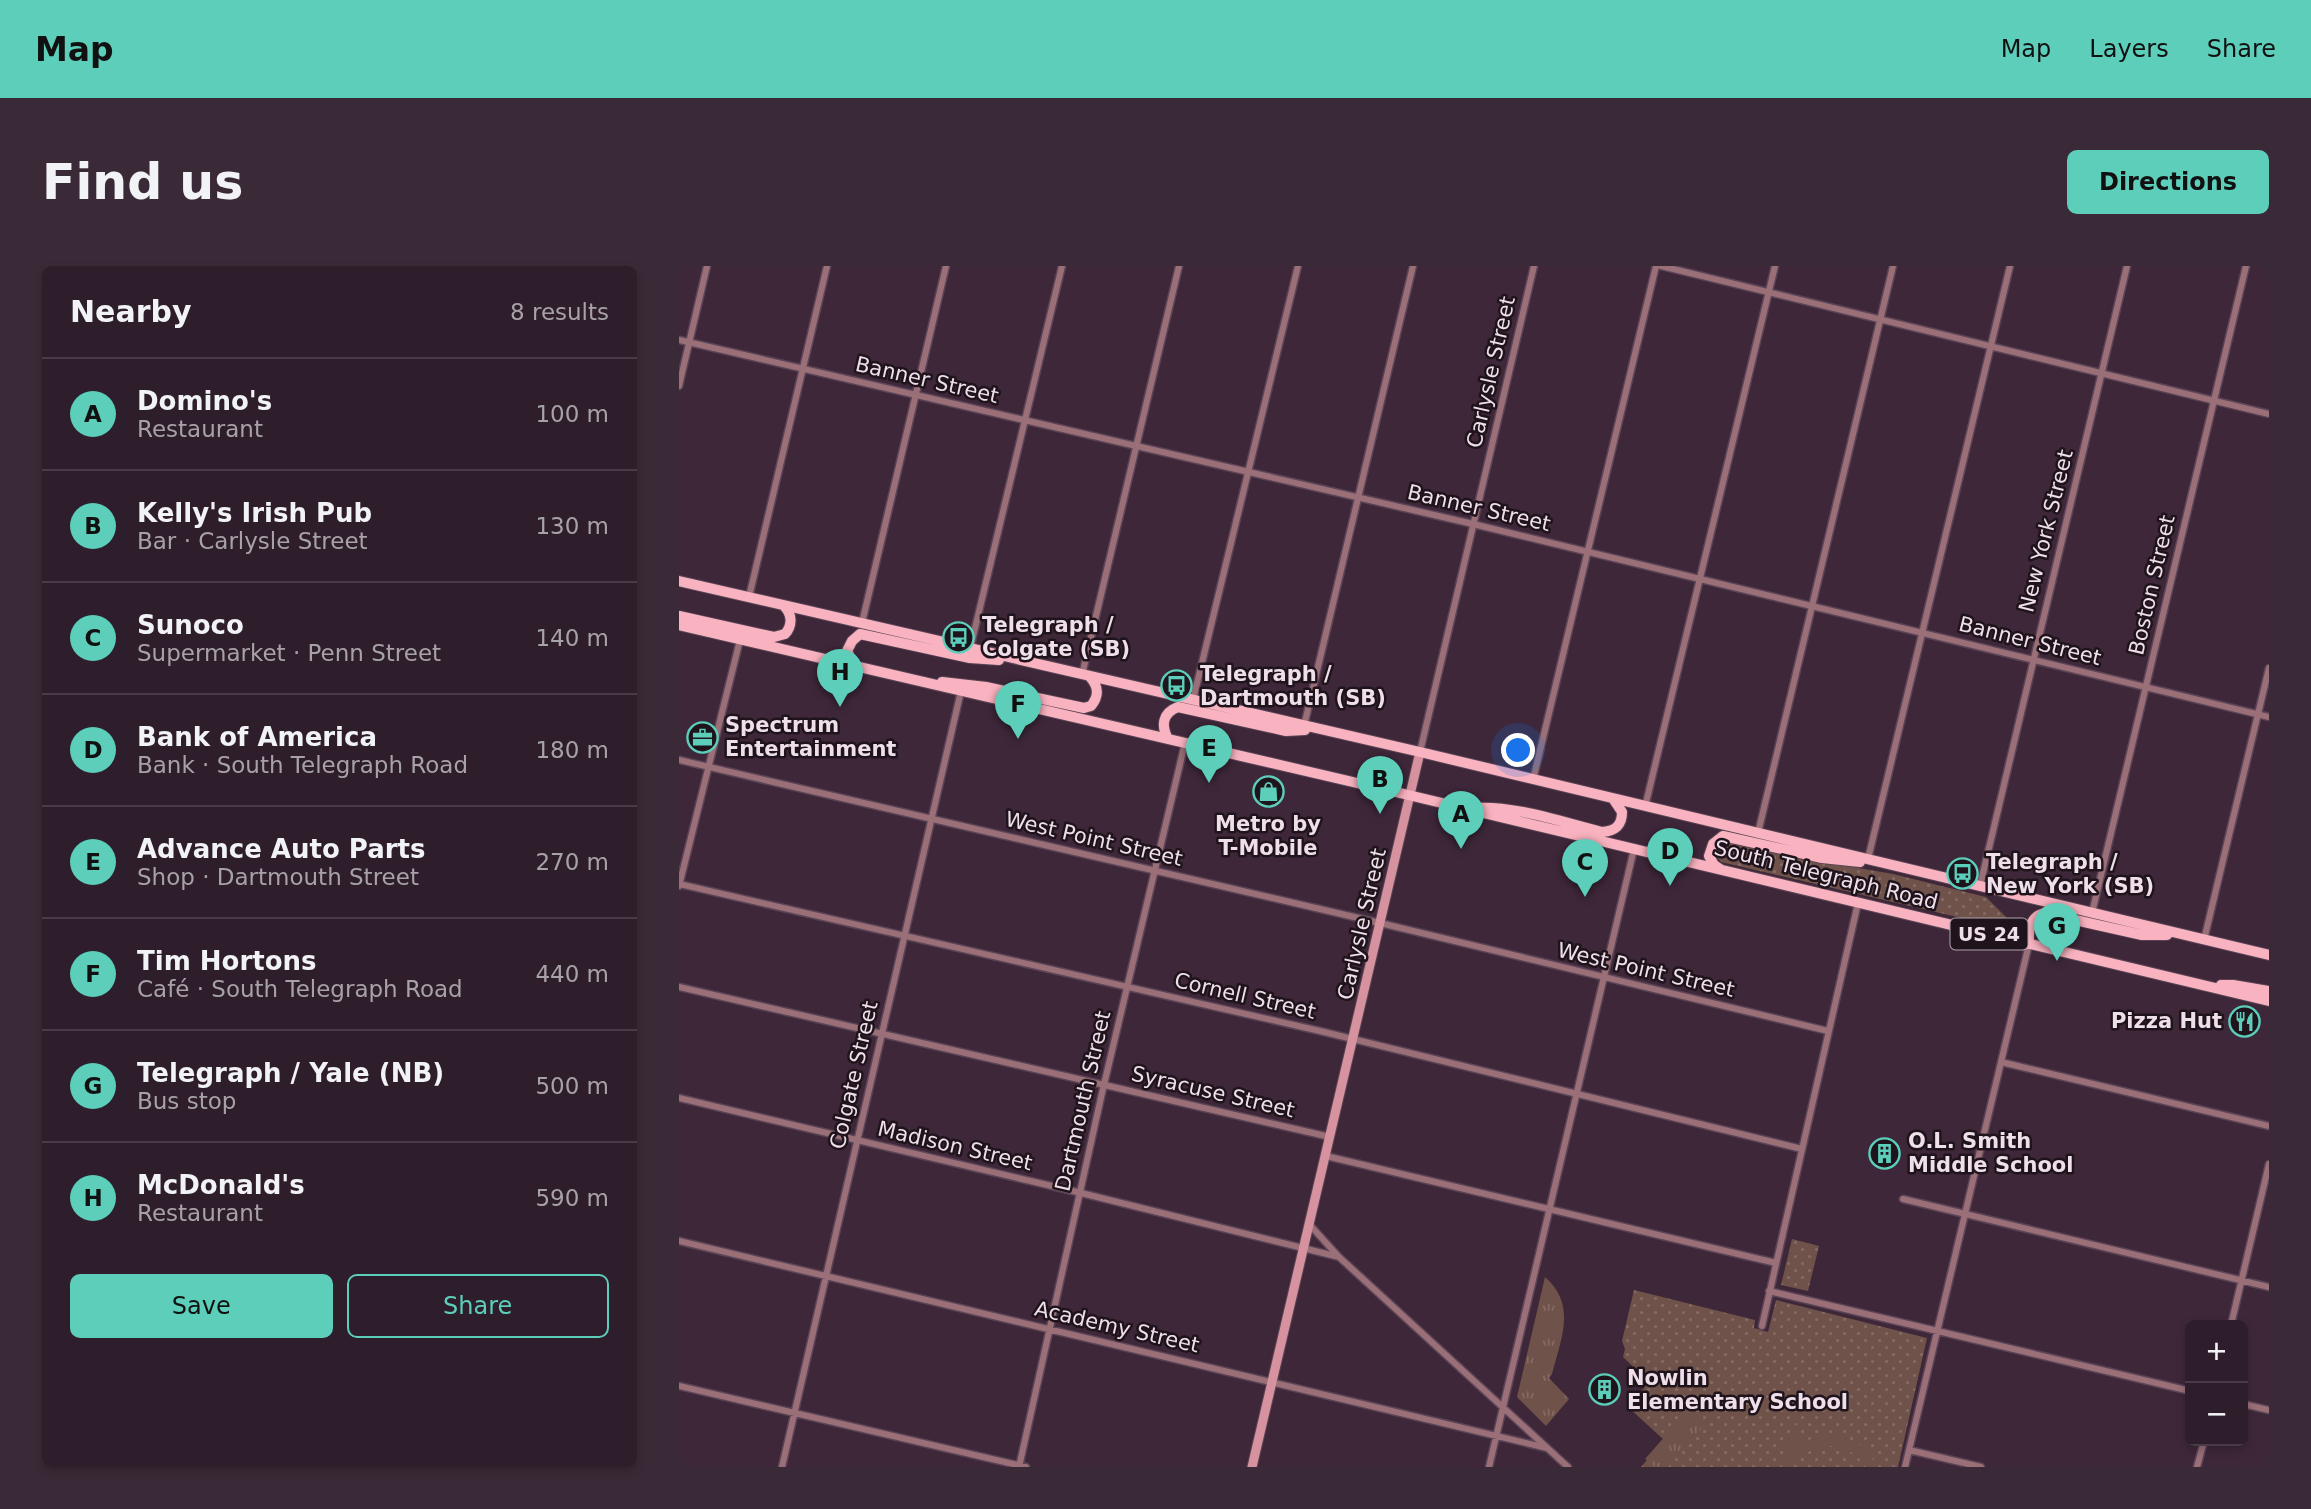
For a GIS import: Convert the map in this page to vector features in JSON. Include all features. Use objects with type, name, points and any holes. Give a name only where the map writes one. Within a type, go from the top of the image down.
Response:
[{"type":"main road","name":"South Telegraph Road","points":[[679,581],[1420,752],[2269,955]]},
{"type":"main road","points":[[679,616],[774,638],[785,634],[790,625],[790,615],[783,606]]},
{"type":"main road","name":"South Telegraph Road","points":[[679,625],[1410,795],[2269,1001]]},
{"type":"main road","points":[[855,667],[847,651],[852,640],[860,634],[970,658],[1017,660]]},
{"type":"main road","points":[[923,682],[951,682],[986,687],[1084,708],[1095,702],[1097,692],[1094,682],[1086,676]]},
{"type":"main road","points":[[1168,739],[1163,721],[1167,714],[1178,707],[1286,731],[1318,729]]},
{"type":"main road","points":[[1463,808],[1511,810],[1602,832],[1617,829],[1621,823],[1622,812],[1614,800]]},
{"type":"main road","points":[[1720,870],[1709,856],[1713,844],[1723,836],[1822,858],[1885,863]]},
{"type":"main road","points":[[2029,944],[2032,923],[2036,917],[2045,913],[2142,935],[2182,934]]},
{"type":"main road","points":[[2207,986],[2233,985],[2269,991]]},
{"type":"street","points":[[679,386],[707,266]]},
{"type":"street","points":[[749,597],[827,266]]},
{"type":"street","points":[[862,623],[946,266]]},
{"type":"street","points":[[971,649],[1062,266]]},
{"type":"street","points":[[1086,676],[1179,266]]},
{"type":"street","points":[[1193,701],[1298,266]]},
{"type":"street","points":[[1304,726],[1413,266]]},
{"type":"street","name":"Carlysle Street","points":[[1252,1467],[1534,266]]},
{"type":"street","points":[[1533,780],[1659,266],[2269,414]]},
{"type":"street","points":[[1645,807],[1775,266]]},
{"type":"street","points":[[1758,833],[1893,266]]},
{"type":"street","points":[[1868,859],[2010,266]]},
{"type":"street","name":"New York Street","points":[[1980,886],[2127,266]]},
{"type":"street","name":"Boston Street","points":[[2092,913],[2246,266]]},
{"type":"street","name":"Banner Street","points":[[679,340],[1473,524],[2269,717]]},
{"type":"street","points":[[679,886],[740,640]]},
{"type":"street","points":[[2204,940],[2269,668]]},
{"type":"street","name":"Colgate Street","points":[[782,1467],[961,691]]},
{"type":"street","name":"Dartmouth Street","points":[[1021,1466],[1104,1085],[1185,743]]},
{"type":"street","name":"West Point Street","points":[[679,760],[1380,923],[1828,1031]]},
{"type":"street","points":[[1489,1467],[1635,849]]},
{"type":"street","name":"Cornell Street","points":[[679,886],[1127,987],[1802,1149]]},
{"type":"street","points":[[1762,1326],[1858,903]]},
{"type":"street","points":[[1905,1467],[2029,944]]},
{"type":"street","name":"Syracuse Street","points":[[679,987],[1330,1137]]},
{"type":"street","points":[[2001,1062],[2269,1126]]},
{"type":"street","name":"Madison Street","points":[[679,1098],[1339,1257]]},
{"type":"street","points":[[1326,1156],[1776,1263]]},
{"type":"street","points":[[2232,1320],[2269,1164]]},
{"type":"street","points":[[1903,1199],[2269,1287]]},
{"type":"street","points":[[1309,1224],[1339,1257],[1568,1467]]},
{"type":"street","name":"Academy Street","points":[[679,1241],[1547,1448]]},
{"type":"street","points":[[1769,1291],[2185,1390]]},
{"type":"street","points":[[679,1386],[1021,1466]]},
{"type":"street","points":[[2248,1405],[2269,1410]]},
{"type":"street","points":[[2197,1467],[2203,1446]]},
{"type":"street","points":[[1909,1450],[1981,1467]]},
{"type":"green space","points":[[1735,841],[1824,862],[1893,874],[1986,897],[2017,931],[1721,862],[1717,857],[1719,847]]},
{"type":"green space","points":[[1792,1239],[1819,1246],[1808,1291],[1781,1285]]},
{"type":"green space","points":[[1545,1277],[1555,1288],[1564,1311],[1562,1335],[1549,1378],[1569,1399],[1546,1426],[1517,1397]]},
{"type":"green space","points":[[1634,1290],[1755,1320],[1754,1328],[1768,1332],[1776,1300],[1927,1338],[1898,1467],[1641,1467],[1664,1440],[1628,1407],[1649,1382],[1623,1357],[1625,1349],[1622,1341]]},
{"type":"green space","points":[[1692,1412],[1705,1424],[1668,1467],[1655,1467],[1645,1459],[1667,1434],[1670,1437]]},
{"type":"green space","points":[[1792,1424],[1801,1427],[1796,1447],[1819,1437],[1842,1437],[1862,1447],[1877,1467],[1866,1467],[1849,1451],[1829,1446],[1809,1451],[1793,1467],[1782,1467]]},
{"type":"place","name":"Telegraph / Colgate (SB)","points":[[959,637]]},
{"type":"place","name":"Telegraph / Dartmouth (SB)","points":[[1177,686]]},
{"type":"place","name":"McDonald's","points":[[840,707]]},
{"type":"place","name":"Spectrum Entertainment","points":[[702,737]]},
{"type":"place","name":"Tim Hortons","points":[[1018,739]]},
{"type":"place","name":"Advance Auto Parts","points":[[1209,783]]},
{"type":"place","name":"Metro by T-Mobile","points":[[1268,792]]},
{"type":"place","name":"Kelly's Irish Pub","points":[[1380,814]]},
{"type":"place","name":"Domino's","points":[[1461,849]]},
{"type":"place","name":"Telegraph / New York (SB)","points":[[1963,874]]},
{"type":"place","name":"Bank of America","points":[[1670,886]]},
{"type":"place","name":"Sunoco","points":[[1585,897]]},
{"type":"place","name":"Telegraph / Yale (NB)","points":[[2057,961]]},
{"type":"place","name":"Pizza Hut","points":[[2245,1021]]},
{"type":"place","name":"O.L. Smith Middle School","points":[[1885,1153]]},
{"type":"place","name":"Nowlin Elementary School","points":[[1604,1390]]}]
